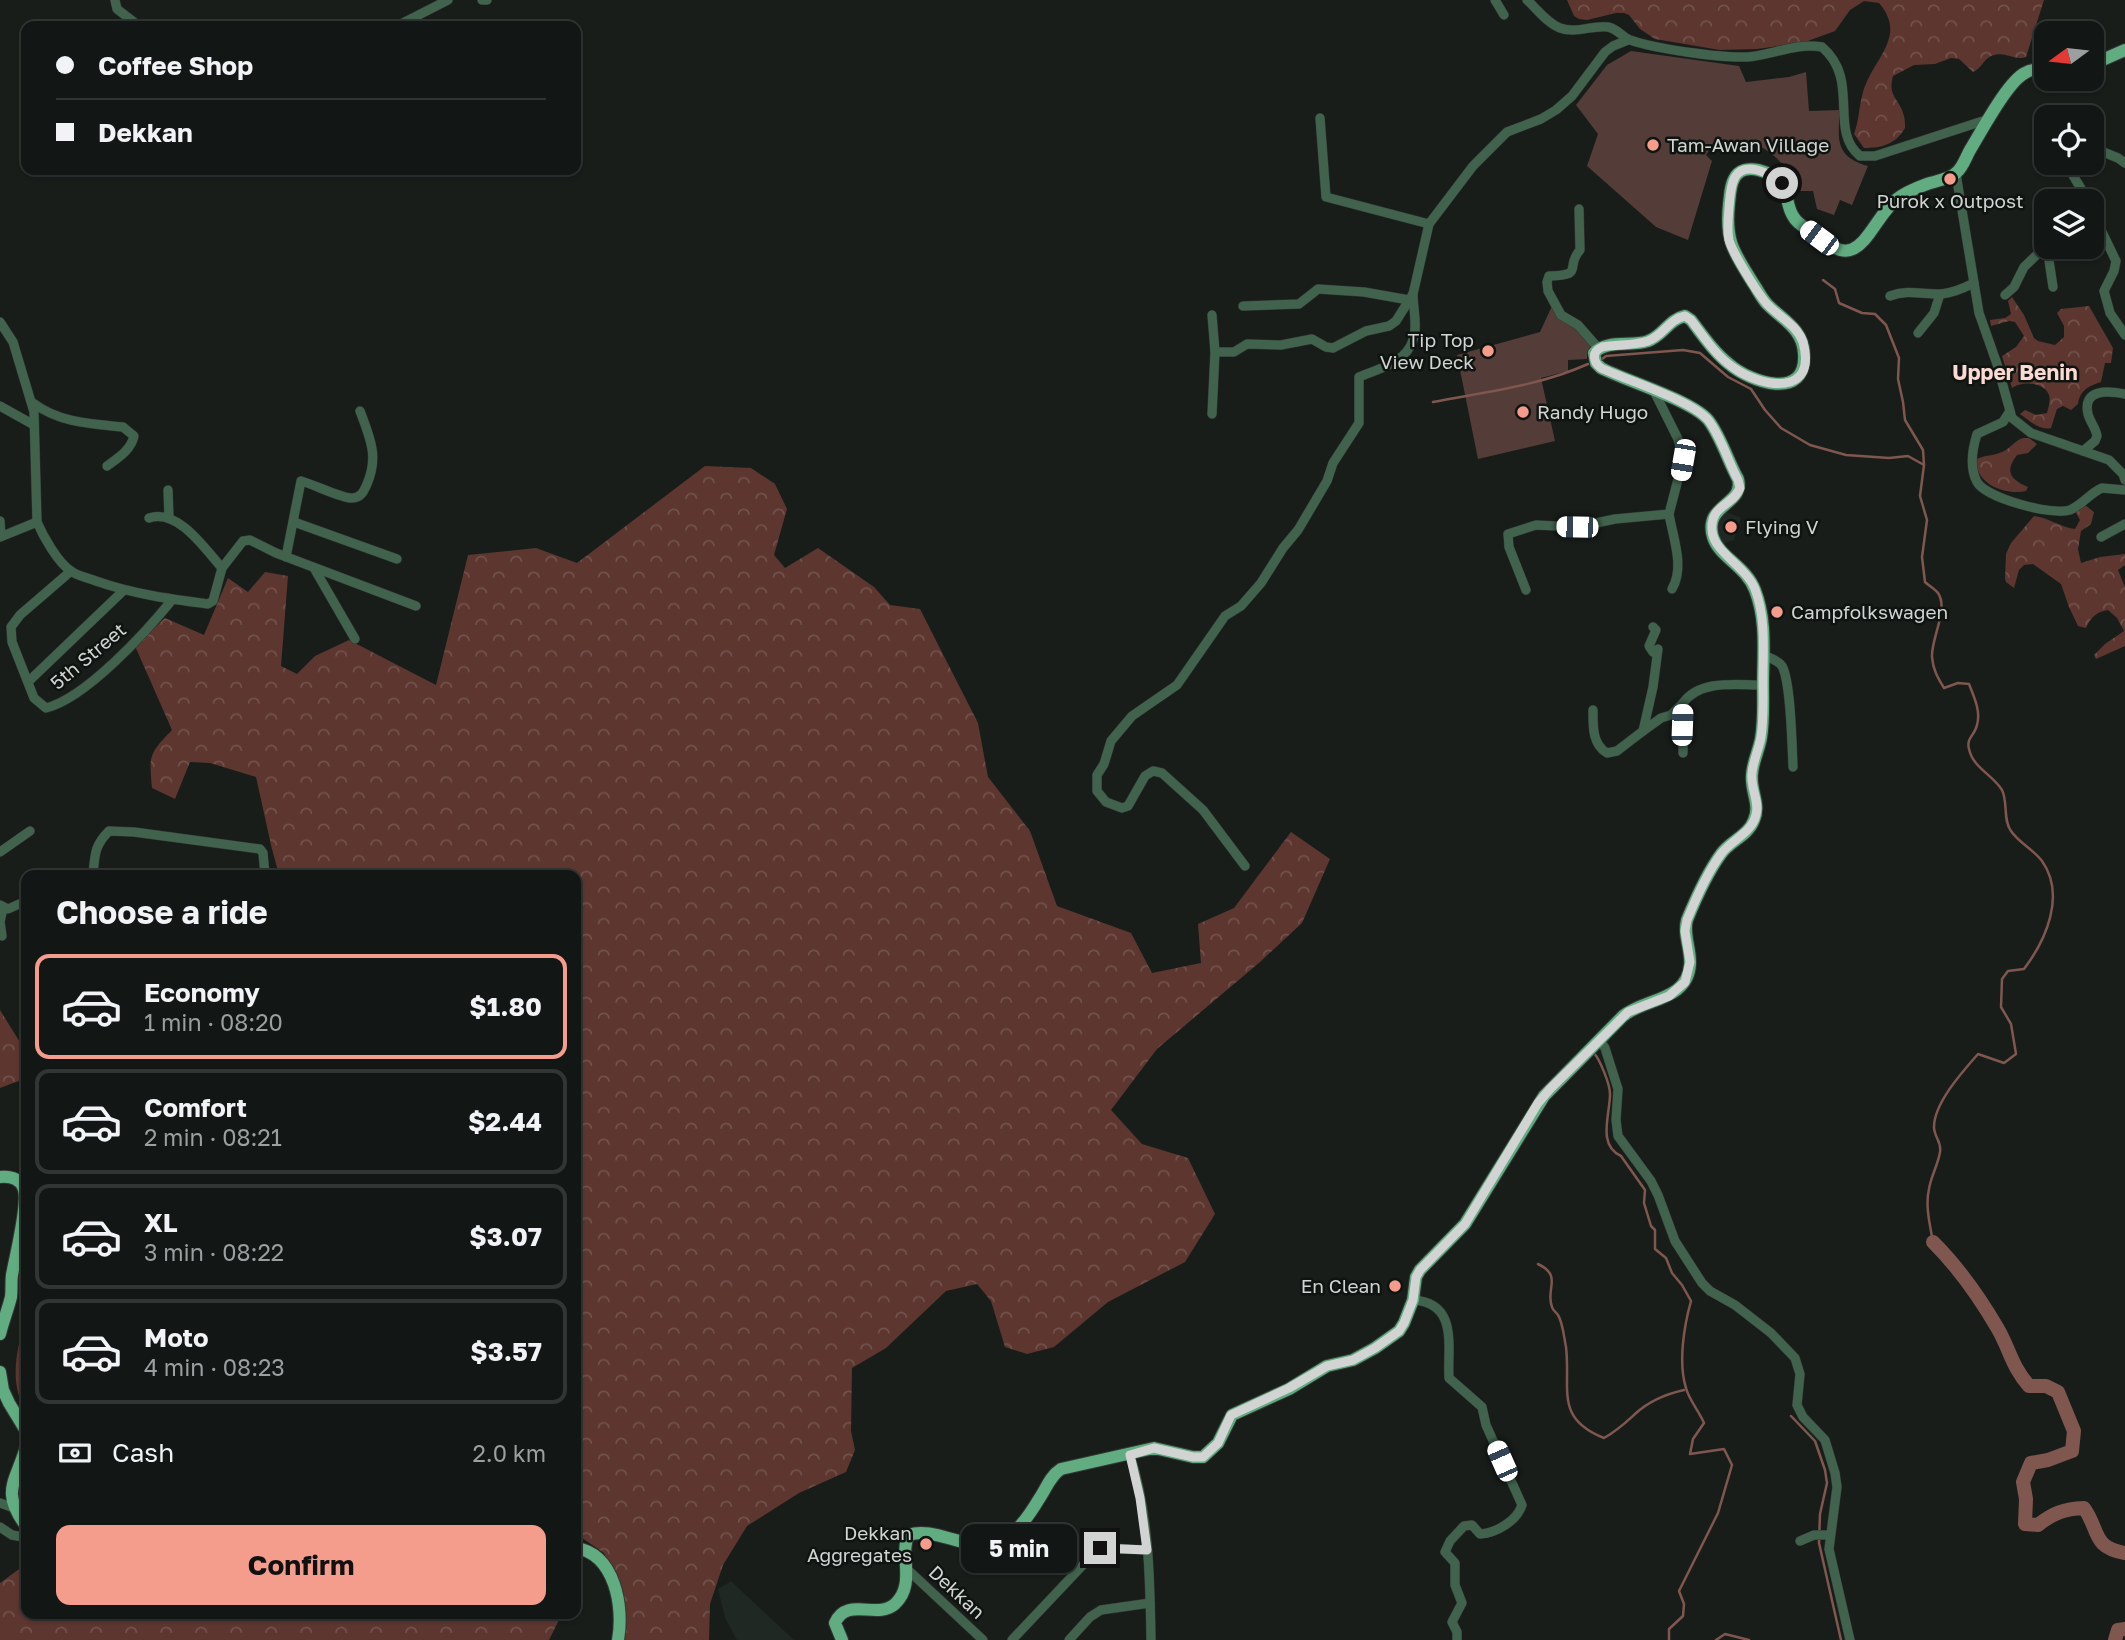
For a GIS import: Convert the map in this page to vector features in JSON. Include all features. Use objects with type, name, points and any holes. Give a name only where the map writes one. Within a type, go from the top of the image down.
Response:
[{"type":"main road","points":[[2104,59],[2125,50]]},
{"type":"main road","points":[[842,1640],[835,1626],[839,1616],[852,1609],[878,1609],[889,1607],[896,1602],[902,1592],[907,1569],[905,1548],[909,1535],[927,1533],[979,1545],[994,1544],[1007,1538],[1024,1521],[1056,1472],[1061,1469],[1154,1448],[1193,1457],[1206,1455],[1218,1443],[1231,1415],[1289,1388],[1327,1366],[1353,1360],[1399,1331],[1413,1300],[1416,1277],[1420,1270],[1465,1224],[1538,1103],[1628,1012],[1675,992],[1688,976],[1690,962],[1685,931],[1687,920],[1720,854],[1749,829],[1758,806],[1752,775],[1762,727],[1763,625],[1755,589],[1743,569],[1719,548],[1712,534],[1713,518],[1717,510],[1737,495],[1740,488],[1706,418],[1686,404],[1601,368],[1594,359],[1594,353],[1599,349],[1650,340],[1673,321],[1686,316],[1720,356],[1738,370],[1776,384],[1792,382],[1803,368],[1805,357],[1802,339],[1793,326],[1767,304],[1730,243],[1728,218],[1732,186],[1737,174],[1750,169],[1775,178],[1783,187],[1789,209],[1797,222],[1832,247],[1849,252],[1862,243],[1892,202],[1906,193],[1956,174],[2012,83],[2027,71],[2034,71]]},
{"type":"main road","points":[[0,1177],[13,1178],[21,1184]]},
{"type":"main road","points":[[0,1334],[11,1296],[11,1279],[21,1223]]},
{"type":"main road","points":[[0,1372],[3,1390],[21,1423]]},
{"type":"main road","points":[[21,1458],[10,1482],[10,1495],[21,1518]]},
{"type":"main road","points":[[581,1549],[592,1552],[602,1562],[613,1584],[621,1627],[618,1640]]},
{"type":"street","points":[[115,0],[117,9],[133,21]]},
{"type":"street","points":[[407,21],[448,0]]},
{"type":"street","points":[[1495,0],[1504,15]]},
{"type":"street","points":[[1527,0],[1562,29],[1610,27],[1628,40],[1674,50],[1733,57],[1768,55],[1808,45],[1822,47],[1833,59],[1838,71],[1844,91],[1846,137],[1860,156],[1875,156],[1990,118]]},
{"type":"street","points":[[1245,866],[1203,810],[1162,773],[1153,771],[1145,776],[1128,806],[1122,808],[1101,798],[1097,791],[1097,775],[1104,764],[1111,741],[1132,716],[1177,685],[1225,616],[1241,606],[1250,596],[1298,530],[1327,481],[1333,463],[1359,423],[1359,377],[1395,362],[1414,340],[1411,297],[1429,224],[1473,166],[1501,137],[1556,110],[1572,96],[1605,52],[1628,40]]},
{"type":"street","points":[[1320,118],[1326,197],[1429,224]]},
{"type":"street","points":[[2104,152],[2125,163]]},
{"type":"street","points":[[1956,174],[1979,313],[2016,423],[2031,433],[2109,460],[2123,474],[2125,480]]},
{"type":"street","points":[[2072,175],[2082,189]]},
{"type":"street","points":[[1579,209],[1580,250],[1575,255],[1573,271],[1569,275],[1549,276],[1547,286],[1552,301],[1561,314],[1578,325],[1599,349]]},
{"type":"street","points":[[2104,236],[2116,261],[2104,291],[2110,313],[2125,335]]},
{"type":"street","points":[[2006,295],[2014,287],[2024,267],[2034,257]]},
{"type":"street","points":[[2048,259],[2053,287]]},
{"type":"street","points":[[1890,296],[1907,292],[1940,295],[1974,283]]},
{"type":"street","points":[[1243,306],[1299,304],[1318,289],[1411,297]]},
{"type":"street","points":[[1918,333],[1934,313],[1940,295]]},
{"type":"street","points":[[1215,352],[1234,352],[1247,344],[1281,345],[1312,340],[1334,348],[1366,331],[1389,326],[1396,321],[1411,297]]},
{"type":"street","points":[[1212,315],[1215,352],[1212,414]]},
{"type":"street","points":[[0,322],[13,342],[33,403],[37,522],[56,554],[71,571],[124,590],[208,604],[213,601],[222,568],[243,541],[248,540],[416,606]]},
{"type":"street","points":[[1654,391],[1678,439],[1683,460],[1669,514],[1679,568],[1672,589]]},
{"type":"street","points":[[2083,452],[2097,436],[2088,412],[2088,402],[2103,391],[2125,394]]},
{"type":"street","points":[[33,403],[46,413],[66,421],[123,427],[131,432],[134,436],[133,442],[120,457],[107,466]]},
{"type":"street","points":[[0,406],[34,425]]},
{"type":"street","points":[[286,557],[301,481],[350,499],[360,496],[365,489],[373,470],[373,447],[360,411]]},
{"type":"street","points":[[2010,411],[2003,422],[1977,434],[1971,467],[1984,490],[2033,508],[2061,511],[2074,508],[2102,488],[2125,490]]},
{"type":"street","points":[[169,490],[169,518]]},
{"type":"street","points":[[1526,590],[1509,547],[1508,534],[1536,525],[1577,527],[1669,514]]},
{"type":"street","points":[[149,518],[169,518],[185,528],[222,568]]},
{"type":"street","points":[[0,521],[0,537],[37,522]]},
{"type":"street","points":[[294,523],[397,559]]},
{"type":"street","points":[[2101,537],[2125,524]]},
{"type":"street","points":[[314,568],[355,639]]},
{"type":"street","points":[[71,571],[10,627],[12,642],[29,681],[124,590]]},
{"type":"street","name":"5th Street","points":[[29,681],[34,698],[40,704],[46,708],[56,705],[91,682],[155,621],[172,600]]},
{"type":"street","points":[[1643,731],[1658,649],[1653,652],[1649,646],[1656,630],[1653,627]]},
{"type":"street","points":[[1763,655],[1778,661],[1784,671],[1791,718],[1793,767]]},
{"type":"street","points":[[1593,710],[1598,746],[1607,753],[1617,751],[1661,718],[1671,715],[1688,696],[1702,687],[1763,685]]},
{"type":"street","points":[[1683,703],[1683,752]]},
{"type":"street","points":[[0,852],[30,831]]},
{"type":"street","points":[[94,870],[99,841],[109,831],[260,849],[264,853],[264,870]]},
{"type":"street","points":[[2,936],[2,906],[8,909],[21,903]]},
{"type":"street","points":[[1599,1039],[1605,1048],[1618,1089],[1618,1136],[1651,1181],[1675,1241],[1710,1291],[1735,1305],[1771,1333],[1795,1358],[1800,1374],[1797,1405],[1803,1417],[1825,1440],[1835,1473],[1837,1488],[1823,1535],[1829,1549],[1850,1640]]},
{"type":"street","points":[[1413,1300],[1422,1301],[1441,1312],[1448,1326],[1449,1378],[1482,1407],[1486,1425],[1522,1505],[1520,1511],[1494,1531],[1480,1534],[1472,1525],[1464,1526],[1446,1547],[1447,1556],[1455,1563],[1455,1585],[1462,1603],[1452,1622],[1457,1632],[1457,1640]]},
{"type":"street","points":[[1130,1455],[1140,1498],[1147,1550],[1151,1640]]},
{"type":"street","points":[[0,1503],[14,1508]]},
{"type":"street","points":[[0,1527],[12,1535],[21,1537]]},
{"type":"street","points":[[1800,1541],[1823,1535]]},
{"type":"street","points":[[1012,1640],[1097,1550],[1147,1550]]},
{"type":"street","name":"Dekkan","points":[[907,1569],[983,1640]]},
{"type":"street","points":[[1069,1640],[1090,1617],[1101,1610],[1150,1603]]},
{"type":"shaded area","name":"Tam-Awan Village","points":[[1631,51],[1739,66],[1746,82],[1789,77],[1806,72],[1809,111],[1840,110],[1840,145],[1849,157],[1868,166],[1852,205],[1840,200],[1834,215],[1817,209],[1813,191],[1795,191],[1785,169],[1769,152],[1754,144],[1745,146],[1735,154],[1714,142],[1706,155],[1712,161],[1688,240],[1656,227],[1587,166],[1598,134],[1576,105],[1607,65]]},
{"type":"shaded area","points":[[1552,306],[1579,329],[1592,345],[1587,359],[1568,360],[1568,371],[1541,378],[1555,441],[1478,459],[1457,355],[1540,332]]},
{"type":"shaded area","points":[[1727,512],[1741,518],[1734,540],[1722,544],[1716,529]]},
{"type":"shaded area","points":[[731,1581],[794,1640],[737,1640],[725,1618],[718,1589]]},
{"type":"green space","points":[[1567,0],[2044,0],[2037,21],[2034,21],[2034,32],[2026,57],[1996,54],[1973,72],[1959,59],[1951,58],[1935,64],[1914,65],[1893,76],[1892,89],[1905,119],[1905,128],[1888,144],[1864,148],[1854,134],[1862,97],[1889,37],[1887,15],[1879,3],[1864,1],[1850,10],[1835,31],[1805,42],[1757,49],[1720,50],[1655,39],[1624,13],[1587,20],[1574,16]]},
{"type":"green space","points":[[2012,297],[2038,341],[2055,345],[2064,337],[2064,326],[2057,313],[2061,309],[2089,306],[2113,348],[2111,363],[2105,363],[2101,382],[2086,389],[2078,404],[2071,410],[2063,406],[2057,409],[2051,428],[2038,426],[2020,414],[2025,410],[2036,415],[2047,413],[2049,395],[2042,387],[2032,384],[2021,384],[2012,388],[2002,356],[2016,347],[2024,336],[2015,322],[1991,326],[1990,320],[2005,318],[2011,314],[2008,301]]},
{"type":"green space","points":[[2023,438],[2029,438],[2037,444],[2028,453],[2017,455],[2010,471],[2017,481],[2028,487],[2026,491],[2009,491],[1985,481],[1977,467],[1977,459],[2002,452]]},
{"type":"green space","points":[[705,466],[751,468],[775,484],[787,509],[774,555],[785,568],[818,548],[874,587],[890,605],[920,609],[978,723],[988,777],[1030,831],[1057,906],[1131,933],[1152,973],[1201,963],[1198,924],[1234,908],[1291,832],[1330,859],[1302,923],[1157,1049],[1111,1110],[1142,1144],[1188,1158],[1215,1214],[1185,1262],[1108,1302],[1054,1347],[1027,1354],[1005,1347],[991,1301],[977,1284],[946,1291],[886,1348],[852,1368],[851,1431],[855,1450],[846,1472],[799,1493],[747,1526],[723,1565],[710,1604],[709,1640],[621,1640],[620,1591],[604,1553],[581,1537],[581,870],[278,870],[256,777],[210,763],[190,762],[175,799],[152,788],[152,756],[172,730],[135,646],[165,618],[204,635],[228,578],[248,592],[265,572],[288,576],[281,666],[297,674],[315,656],[349,640],[436,685],[468,555],[536,548],[577,563]]},
{"type":"green space","points":[[2085,505],[2094,512],[2091,524],[2081,531],[2078,549],[2081,563],[2125,554],[2125,565],[2118,570],[2125,587],[2125,646],[2096,659],[2094,655],[2105,644],[2124,631],[2117,618],[2108,610],[2094,616],[2086,628],[2078,626],[2061,584],[2033,564],[2024,565],[2019,570],[2014,588],[2005,579],[2006,554],[2011,543],[2034,516],[2075,529],[2080,520],[2075,511]]},
{"type":"green space","points":[[0,1010],[21,1044],[21,1080],[0,1088]]},
{"type":"green space","points":[[21,1337],[21,1402],[16,1377]]},
{"type":"green space","points":[[21,1568],[21,1619],[560,1619],[549,1640],[0,1640],[0,1583]]},
{"type":"waterway","points":[[1823,280],[1835,289],[1839,303],[1862,313],[1875,314],[1886,325],[1899,358],[1898,379],[1905,420],[1923,450],[1920,496],[1927,520],[1922,557],[1925,582],[1937,592],[1942,607],[1932,649],[1933,666],[1944,688],[1958,683],[1969,684],[1978,715],[1976,728],[1969,742],[1971,756],[2002,790],[2009,827],[2042,861],[2052,888],[2050,917],[2039,945],[2024,969],[2008,971],[2002,979],[2001,1007],[2011,1024],[2016,1054],[2004,1063],[1978,1054],[1950,1088],[1935,1118],[1934,1131],[1940,1152],[1930,1184],[1928,1202],[1933,1242]]},
{"type":"waterway","points":[[1602,359],[1606,356],[1683,350],[1700,353],[1728,377],[1751,389],[1781,428],[1810,445],[1846,455],[1889,458],[1908,456],[1924,465]]},
{"type":"waterway","points":[[1433,402],[1531,383],[1588,364]]},
{"type":"waterway","points":[[1594,1053],[1610,1090],[1607,1129],[1609,1145],[1621,1156],[1645,1190],[1644,1203],[1651,1226],[1655,1230],[1655,1249],[1666,1258],[1672,1273],[1691,1301],[1684,1333],[1682,1367],[1687,1392],[1704,1423],[1693,1439],[1690,1454],[1724,1449],[1732,1465],[1718,1513],[1679,1591],[1684,1604],[1683,1616],[1669,1629],[1669,1640]]},
{"type":"waterway","points":[[1933,1242],[1984,1306],[2029,1386],[2046,1386],[2058,1392],[2074,1431],[2072,1451],[2031,1463],[2023,1482],[2026,1499],[2025,1524],[2038,1525],[2059,1512],[2084,1508],[2101,1542],[2106,1547],[2125,1553]]},
{"type":"waterway","points":[[1538,1264],[1550,1273],[1552,1278],[1550,1300],[1561,1322],[1566,1347],[1567,1389],[1571,1411],[1588,1430],[1604,1438],[1640,1409],[1664,1396],[1684,1390]]},
{"type":"waterway","points":[[1791,1416],[1815,1441],[1825,1470],[1827,1483],[1820,1514],[1819,1543],[1841,1640]]},
{"type":"waterway","points":[[2115,1640],[2118,1630],[2125,1629]]},
{"type":"waterway","points":[[1716,1640],[1725,1634],[1749,1640]]},
{"type":"place","name":"Tam-Awan Village","points":[[1653,145]]},
{"type":"place","name":"Purok x Outpost","points":[[1950,179]]},
{"type":"place","name":"Tip Top View Deck","points":[[1488,351]]},
{"type":"place","name":"Randy Hugo","points":[[1523,412]]},
{"type":"place","name":"Flying V","points":[[1731,527]]},
{"type":"place","name":"Campfolkswagen","points":[[1777,612]]},
{"type":"place","name":"En Clean","points":[[1395,1286]]},
{"type":"place","name":"Dekkan Aggregates","points":[[926,1544]]},
{"type":"district","name":"Upper Benin","points":[[2015,373]]},
{"type":"route","points":[[1100,1548],[1147,1550],[1145,1524],[1130,1455],[1154,1448],[1203,1457],[1218,1443],[1231,1415],[1289,1388],[1327,1366],[1353,1360],[1399,1331],[1413,1300],[1416,1277],[1420,1270],[1465,1224],[1538,1103],[1628,1012],[1669,996],[1681,988],[1688,976],[1690,962],[1685,931],[1687,920],[1720,854],[1749,829],[1758,806],[1752,775],[1762,727],[1763,625],[1755,589],[1749,577],[1719,548],[1712,534],[1713,518],[1717,510],[1734,498],[1740,488],[1710,422],[1686,404],[1601,368],[1594,356],[1602,347],[1650,340],[1673,321],[1685,316],[1720,356],[1744,374],[1776,384],[1789,383],[1798,378],[1805,357],[1802,339],[1793,326],[1763,299],[1735,253],[1728,233],[1730,194],[1733,180],[1738,173],[1747,169],[1764,172],[1782,183]]}]
